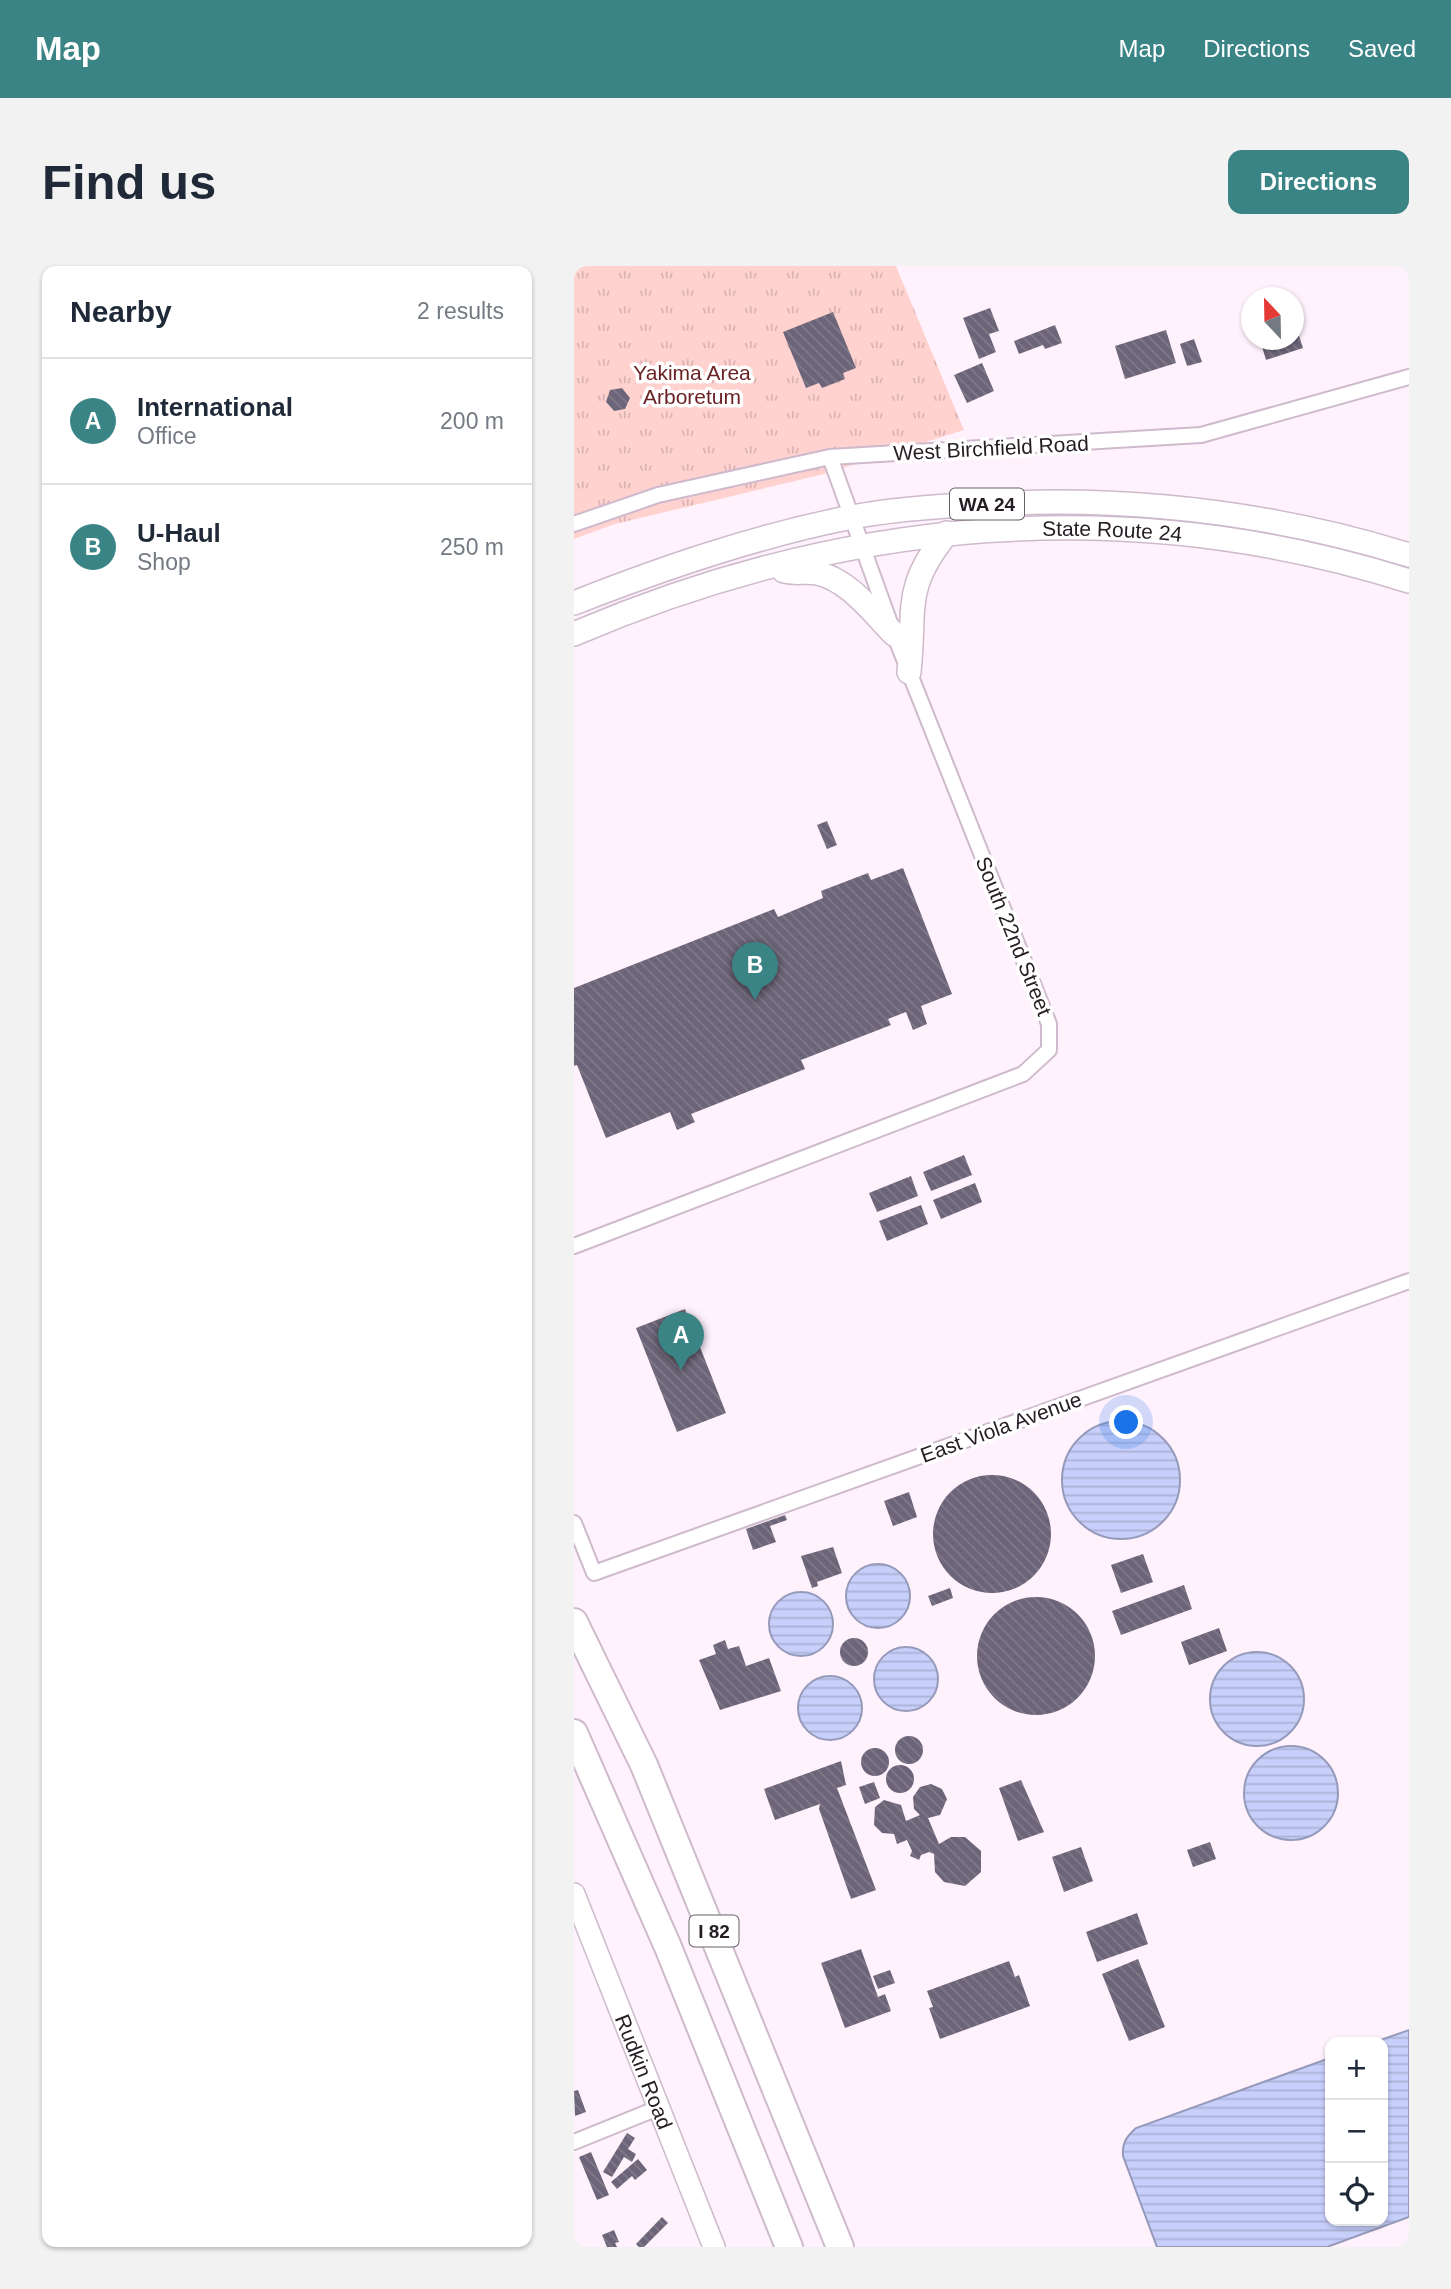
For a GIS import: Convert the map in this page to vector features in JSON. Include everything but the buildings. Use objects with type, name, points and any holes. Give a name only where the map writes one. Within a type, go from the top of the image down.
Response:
[{"type":"highway","name":"I 82","points":[[574,1622],[644,1765],[840,2247]]},
{"type":"highway","name":"I 82","points":[[574,1733],[668,1947],[789,2247]]},
{"type":"highway","points":[[574,1766],[617,1858],[668,1947]]},
{"type":"main road","name":"State Route 24","points":[[574,603],[706,554],[849,517],[937,506],[1140,502],[1305,526],[1409,555]]},
{"type":"main road","name":"State Route 24","points":[[574,634],[690,591],[771,568],[860,545],[947,533],[1105,526],[1223,536],[1295,549],[1409,581]]},
{"type":"main road","points":[[909,672],[913,634],[912,597],[918,574],[947,533]]},
{"type":"main road","points":[[771,568],[817,573],[835,579],[894,634]]},
{"type":"street","name":"West Birchfield Road","points":[[574,524],[658,495],[830,457],[1201,435],[1409,377]]},
{"type":"street","name":"South 22nd Street","points":[[574,1246],[1023,1074],[1049,1050],[1049,1024],[894,634],[849,517],[830,457]]},
{"type":"street","name":"East Viola Avenue","points":[[574,1522],[594,1573],[1409,1281]]},
{"type":"street","name":"Rudkin Road","points":[[574,1894],[714,2247]]},
{"type":"street","points":[[574,2142],[658,2108]]},
{"type":"green space","name":"Yakima Area Arboretum","points":[[574,266],[896,266],[964,430],[820,475],[615,524],[574,539]]},
{"type":"water","points":[[1121,1421],[1144,1425],[1163,1438],[1176,1457],[1180,1480],[1176,1503],[1163,1522],[1144,1535],[1121,1539],[1098,1535],[1079,1522],[1066,1503],[1062,1480],[1066,1457],[1079,1438],[1098,1425]]},
{"type":"water","points":[[872,1564],[884,1564],[901,1573],[908,1584],[908,1608],[901,1619],[884,1628],[872,1628],[860,1623],[851,1614],[846,1602],[846,1590],[851,1578],[860,1569]]},
{"type":"water","points":[[795,1592],[807,1592],[824,1601],[831,1612],[831,1636],[824,1647],[807,1656],[795,1656],[783,1651],[774,1642],[769,1630],[769,1618],[774,1606],[783,1597]]},
{"type":"water","points":[[900,1647],[912,1647],[929,1656],[936,1667],[936,1691],[929,1702],[912,1711],[900,1711],[888,1706],[879,1697],[874,1685],[874,1673],[879,1661],[888,1652]]},
{"type":"water","points":[[1257,1652],[1275,1656],[1290,1666],[1300,1681],[1304,1699],[1300,1717],[1290,1732],[1275,1742],[1257,1746],[1239,1742],[1224,1732],[1214,1717],[1210,1699],[1214,1681],[1224,1666],[1239,1656]]},
{"type":"water","points":[[824,1676],[836,1676],[853,1685],[860,1696],[860,1720],[853,1731],[836,1740],[824,1740],[812,1735],[803,1726],[798,1714],[798,1702],[803,1690],[812,1681]]},
{"type":"water","points":[[1291,1746],[1309,1750],[1324,1760],[1334,1775],[1338,1793],[1334,1811],[1324,1826],[1309,1836],[1291,1840],[1273,1836],[1258,1826],[1248,1811],[1244,1793],[1248,1775],[1258,1760],[1273,1750]]},
{"type":"water","points":[[1409,2030],[1409,2217],[1388,2225],[1388,2100],[1388,2037]]},
{"type":"water","points":[[1325,2060],[1325,2226],[1384,2226],[1327,2247],[1157,2247],[1123,2156],[1124,2144],[1136,2128]]},
{"type":"place","name":"U-Haul","points":[[755,1000]]},
{"type":"place","name":"International","points":[[681,1370]]}]
